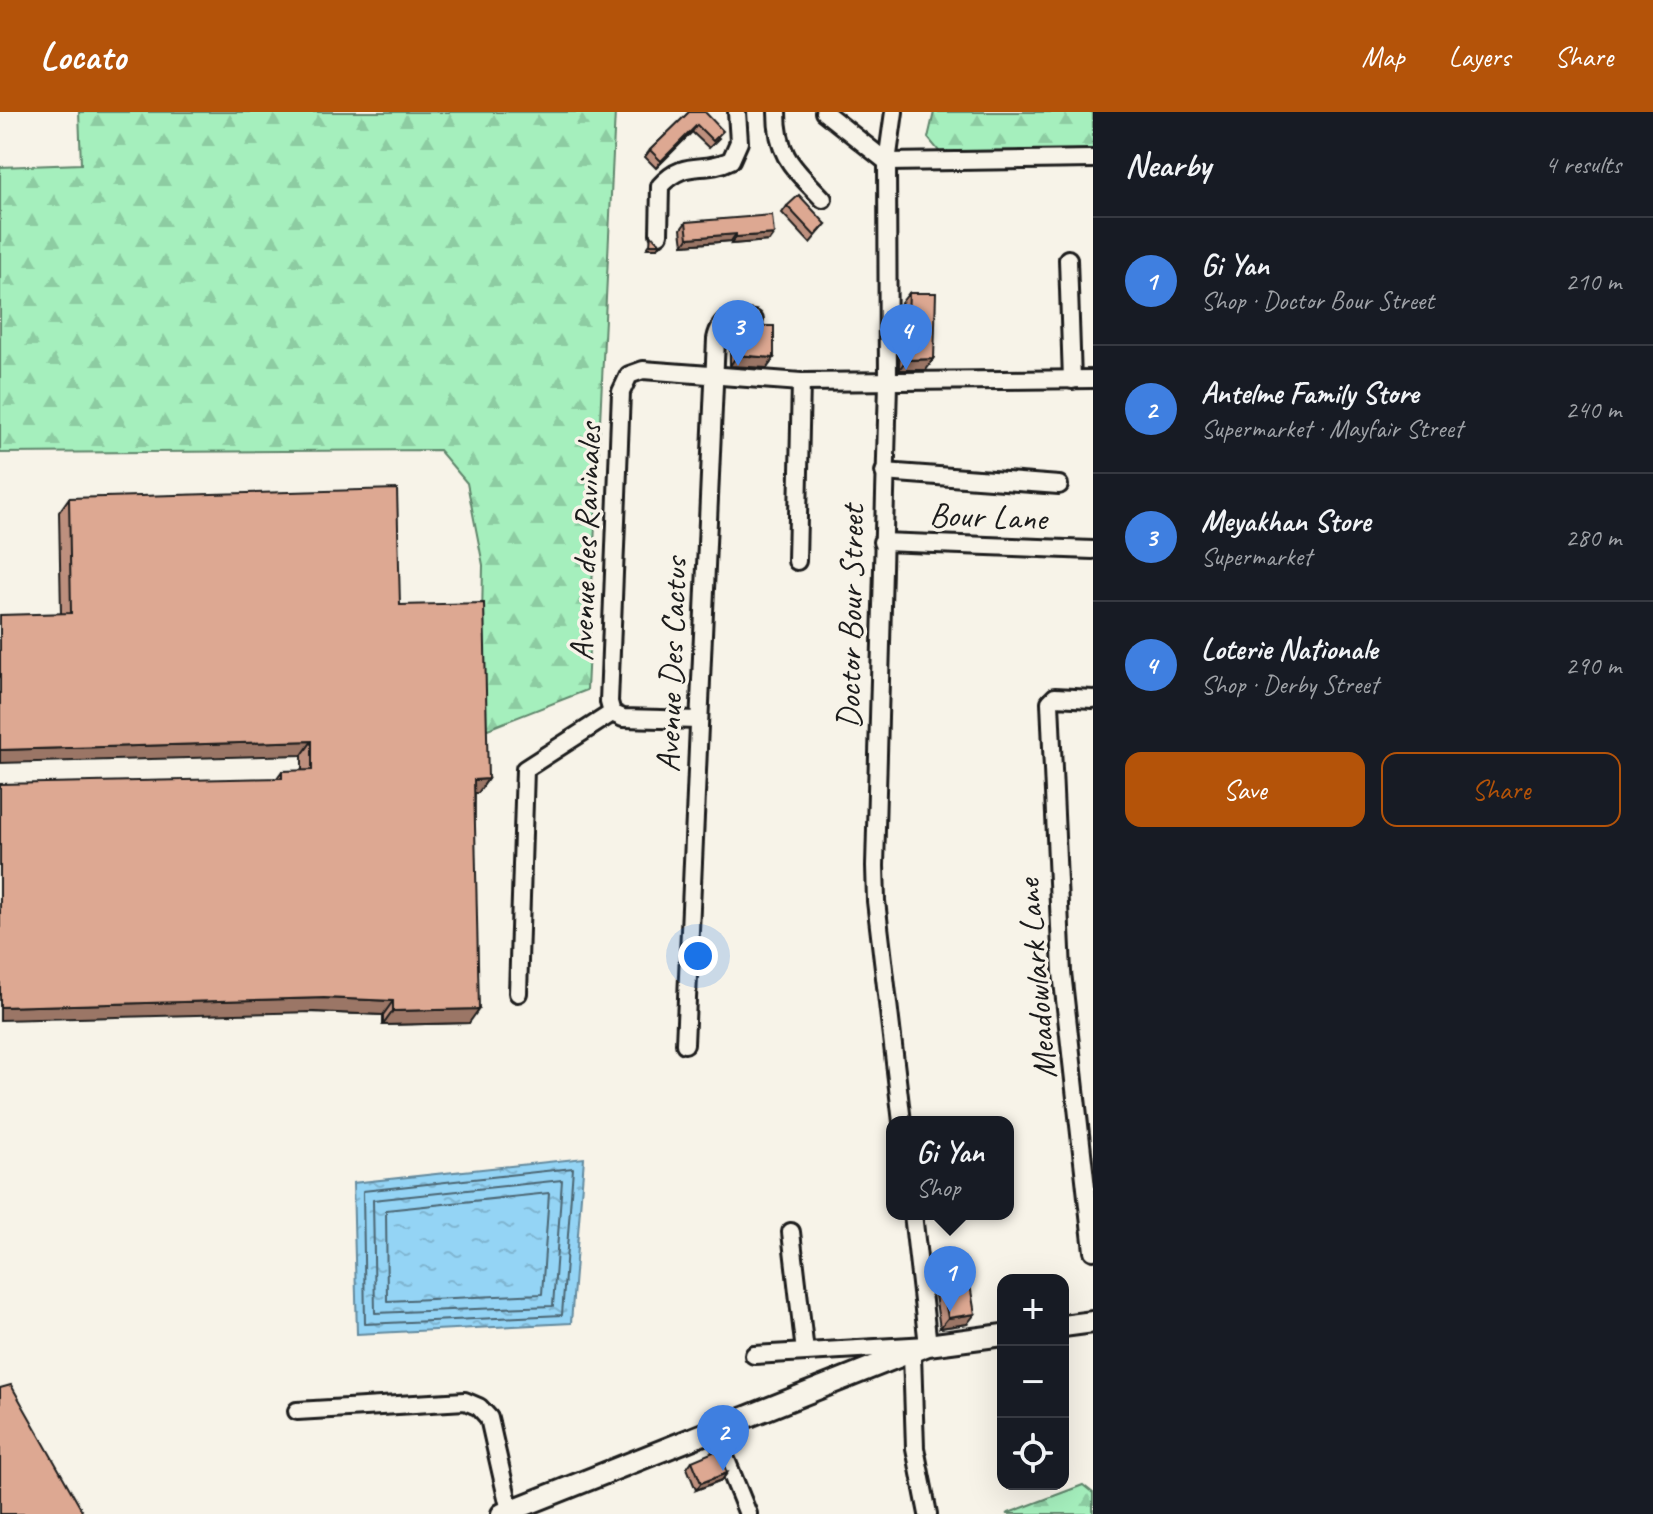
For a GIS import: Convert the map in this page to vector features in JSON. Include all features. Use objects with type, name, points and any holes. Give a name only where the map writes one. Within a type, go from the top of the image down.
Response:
[{"type":"main road","points":[[1069,1325],[1093,1322]]},
{"type":"main road","points":[[506,1512],[920,1350],[997,1336]]},
{"type":"street","points":[[659,234],[660,186],[675,171],[731,160],[739,142],[737,112]]},
{"type":"street","points":[[777,112],[777,138],[783,155],[823,199]]},
{"type":"street","points":[[824,112],[887,162],[1093,159]]},
{"type":"street","name":"Doctor Bour Street","points":[[894,112],[887,162],[888,383],[876,901],[901,1116]]},
{"type":"street","points":[[1068,259],[1072,380]]},
{"type":"street","name":"Avenue Des Cactus","points":[[685,1044],[716,339],[721,323],[733,318],[754,320]]},
{"type":"street","name":"Avenue des Ravinales","points":[[612,713],[609,702],[621,392],[629,375],[643,370],[714,375]]},
{"type":"street","points":[[714,375],[801,382],[888,383],[1093,379]]},
{"type":"street","points":[[797,561],[801,382]]},
{"type":"street","points":[[884,472],[1059,485]]},
{"type":"street","name":"Bour Lane","points":[[882,542],[1093,550]]},
{"type":"street","name":"Meadowlark Lane","points":[[1093,699],[1055,697],[1050,702],[1062,972],[1093,1251]]},
{"type":"street","points":[[518,993],[525,769],[612,713],[623,718],[699,720]]},
{"type":"street","points":[[913,1220],[920,1350],[915,1448],[928,1514]]},
{"type":"street","points":[[791,1232],[805,1352]]},
{"type":"street","points":[[754,1355],[920,1350]]},
{"type":"street","points":[[297,1411],[465,1401],[479,1407],[489,1418],[506,1512]]},
{"type":"street","points":[[714,1430],[745,1513]]},
{"type":"green space","points":[[79,112],[615,112],[587,690],[480,732],[483,565],[467,483],[439,450],[0,453],[0,167],[81,164]]},
{"type":"green space","points":[[934,112],[1093,112],[1093,164],[1076,165],[1010,152],[965,163],[943,156],[928,138]]},
{"type":"green space","points":[[1083,1485],[1093,1493],[1093,1514],[1006,1514]]},
{"type":"water","points":[[584,1158],[571,1323],[357,1334],[353,1183]]},
{"type":"building","points":[[689,112],[705,112],[723,131],[713,141],[697,125],[661,161],[650,150]]},
{"type":"building","points":[[799,195],[826,224],[815,236],[787,206]]},
{"type":"building","points":[[772,215],[774,234],[688,238],[686,222]]},
{"type":"building","points":[[651,234],[655,239],[661,244],[650,244]]},
{"type":"building","points":[[909,293],[936,293],[934,359],[906,360]]},
{"type":"building","points":[[737,326],[774,326],[774,358],[737,355]]},
{"type":"building","points":[[397,489],[400,605],[484,603],[488,779],[474,780],[479,1009],[393,1011],[393,1001],[324,998],[0,1007],[0,784],[282,778],[282,771],[312,770],[312,741],[0,750],[0,615],[71,613],[69,498]]},
{"type":"building","points":[[969,1279],[975,1314],[948,1318],[942,1284]]},
{"type":"building","points":[[11,1385],[84,1514],[0,1514],[0,1388]]},
{"type":"building","points":[[718,1450],[727,1473],[701,1483],[692,1461]]},
{"type":"place","name":"Meyakhan Store","points":[[738,366]]},
{"type":"place","name":"Loterie Nationale","points":[[906,370]]},
{"type":"place","name":"Gi Yan","points":[[950,1312]]},
{"type":"place","name":"Antelme Family Store","points":[[723,1471]]}]
